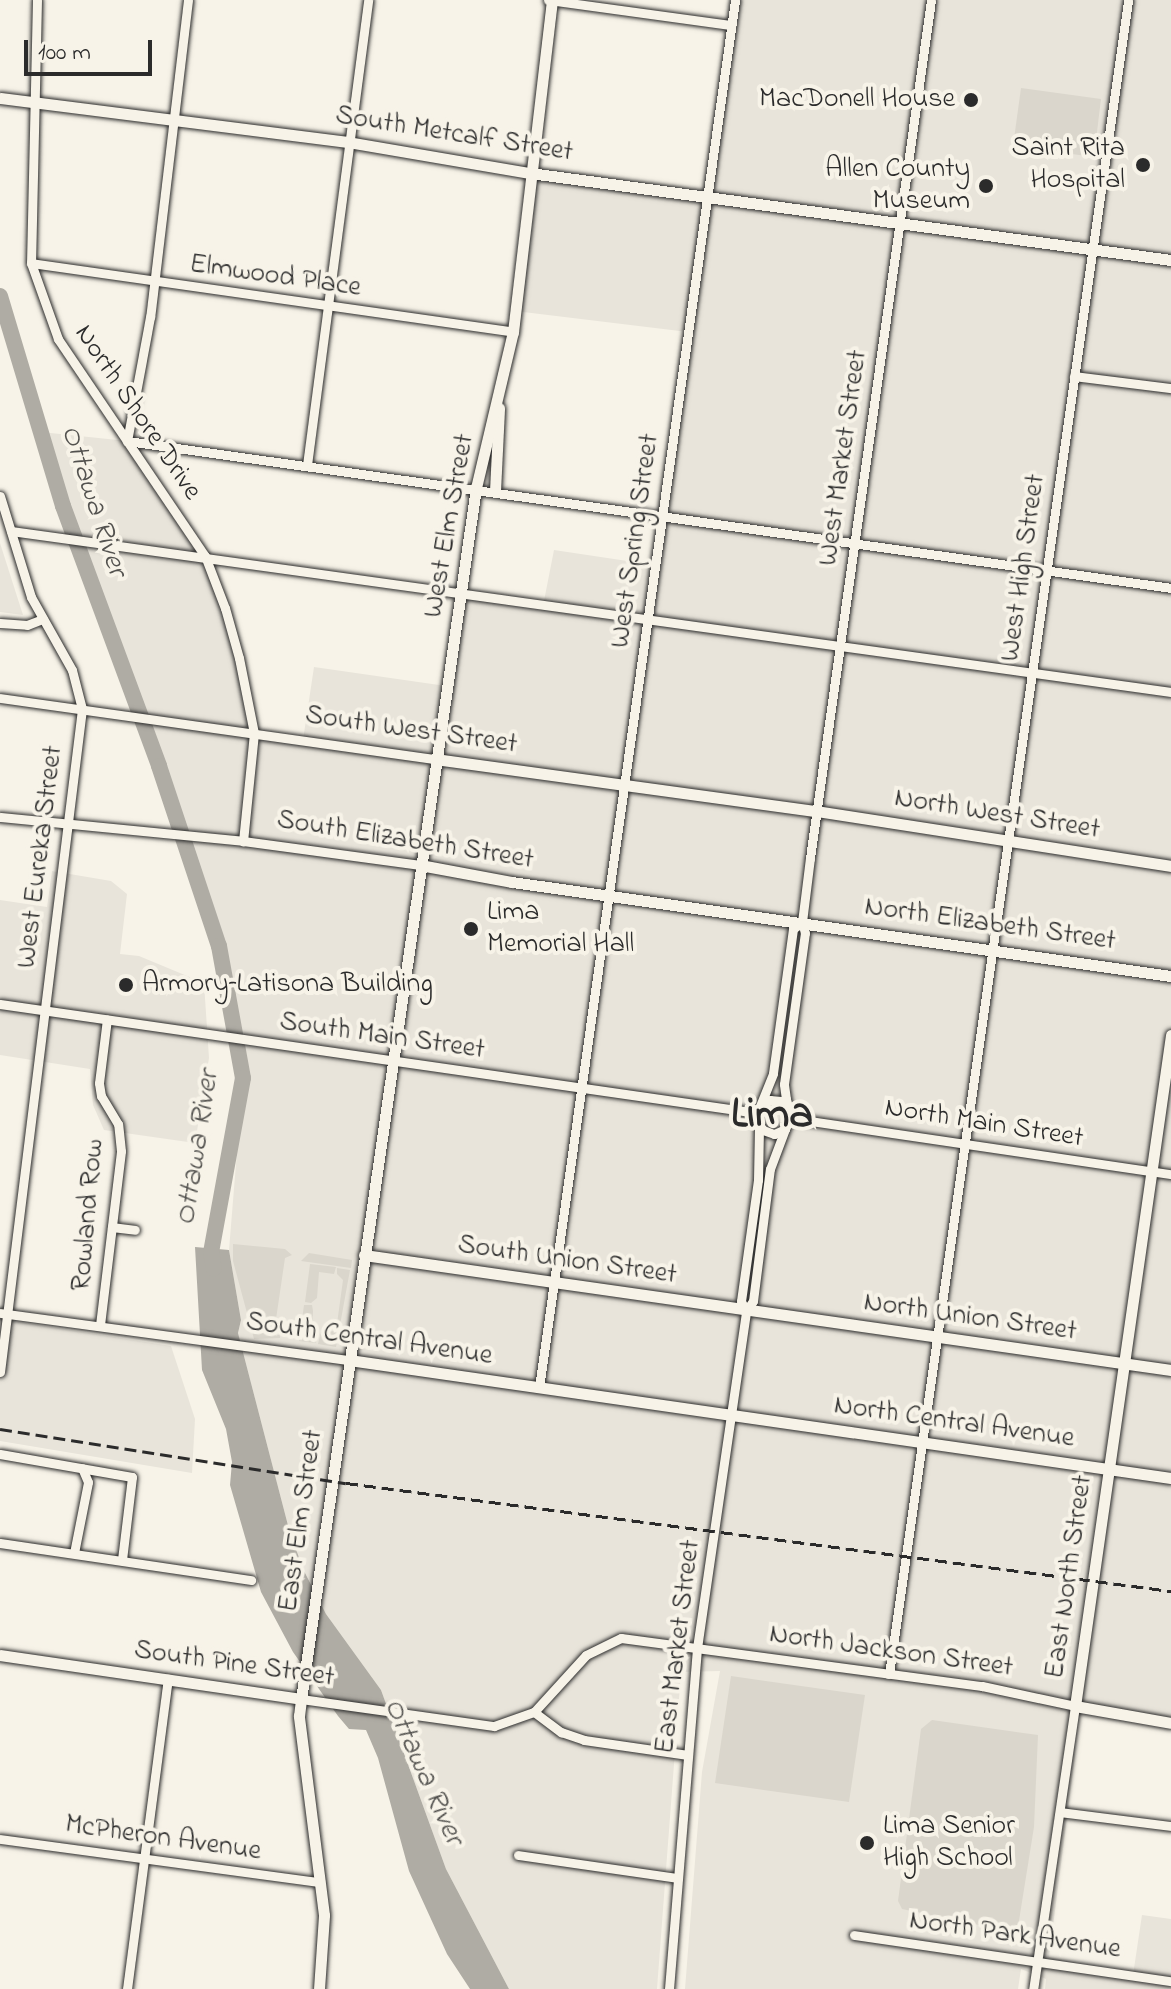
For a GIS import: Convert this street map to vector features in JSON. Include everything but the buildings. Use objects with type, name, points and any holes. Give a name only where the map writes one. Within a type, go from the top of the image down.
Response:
[{"type":"main road","name":"West Elm Street","points":[[392,1060],[476,488],[513,332],[550,0]]},
{"type":"main road","name":"South Metcalf Street","points":[[0,98],[348,142],[530,173],[1171,260]]},
{"type":"main road","points":[[495,491],[501,425],[499,401]]},
{"type":"main road","name":"South West Street","points":[[435,759],[816,811]]},
{"type":"main road","name":"North West Street","points":[[816,811],[1171,866]]},
{"type":"main road","name":"South Elizabeth Street","points":[[420,865],[433,871],[802,922]]},
{"type":"main road","name":"North Elizabeth Street","points":[[802,922],[1171,976]]},
{"type":"main road","name":"East North Street","points":[[1075,1706],[1171,1035]]},
{"type":"main road","name":"East Elm Street","points":[[319,1989],[325,1934],[299,1716],[392,1060]]},
{"type":"main road","name":"South Union Street","points":[[364,1255],[762,1313]]},
{"type":"main road","name":"North Union Street","points":[[762,1313],[1171,1370]]},
{"type":"main road","name":"South Central Avenue","points":[[349,1360],[731,1415]]},
{"type":"main road","name":"North Central Avenue","points":[[731,1415],[1171,1478]]},
{"type":"main road","name":"South Pine Street","points":[[0,1655],[301,1699]]},
{"type":"main road","name":"North Jackson Street","points":[[1075,1706],[1171,1723]]},
{"type":"street","name":"North Shore Drive","points":[[37,0],[31,263],[58,339],[205,556],[234,637],[254,733],[243,841]]},
{"type":"street","points":[[188,0],[137,404],[127,441],[1171,588]]},
{"type":"street","points":[[307,465],[368,0]]},
{"type":"street","points":[[550,0],[731,25]]},
{"type":"street","name":"West Spring Street","points":[[539,1388],[735,0]]},
{"type":"street","name":"West Market Street","points":[[790,1114],[784,1084],[805,933],[802,922],[816,811],[931,0]]},
{"type":"street","name":"West High Street","points":[[889,1674],[1128,0]]},
{"type":"street","name":"Elmwood Place","points":[[31,263],[513,332]]},
{"type":"street","points":[[1074,376],[1171,388]]},
{"type":"street","points":[[0,496],[31,597],[72,670],[82,709]]},
{"type":"street","points":[[11,531],[1171,692]]},
{"type":"street","points":[[0,623],[27,625],[43,619]]},
{"type":"street","name":"South West Street","points":[[0,698],[435,759]]},
{"type":"street","name":"West Eureka Street","points":[[0,1372],[4,1313],[82,709]]},
{"type":"street","name":"South Elizabeth Street","points":[[0,817],[67,826],[204,836],[420,865]]},
{"type":"street","name":"West Market Street","points":[[758,1110],[773,1073],[793,929],[802,922]]},
{"type":"street","name":"South Main Street","points":[[0,1004],[579,1088],[758,1110]]},
{"type":"street","name":"Rowland Row","points":[[100,1325],[121,1136],[101,1096],[99,1083],[107,1019]]},
{"type":"street","points":[[775,1100],[790,1114],[785,1129],[768,1133],[759,1126],[758,1110],[775,1100]]},
{"type":"street","name":"North Main Street","points":[[790,1114],[1171,1174]]},
{"type":"street","name":"East Market Street","points":[[746,1311],[741,1301],[758,1180],[759,1126]]},
{"type":"street","name":"East Market Street","points":[[669,1989],[697,1648],[746,1311],[753,1301],[770,1169],[785,1129]]},
{"type":"street","points":[[112,1227],[135,1230]]},
{"type":"street","name":"South Central Avenue","points":[[4,1313],[349,1360]]},
{"type":"street","points":[[0,1454],[132,1477],[122,1560]]},
{"type":"street","points":[[74,1553],[88,1482],[82,1468]]},
{"type":"street","points":[[0,1543],[251,1580]]},
{"type":"street","name":"North Jackson Street","points":[[534,1712],[577,1663],[603,1644],[621,1638],[1010,1691],[1075,1706]]},
{"type":"street","points":[[127,1989],[168,1679]]},
{"type":"street","name":"South Pine Street","points":[[301,1699],[494,1726],[534,1712]]},
{"type":"street","name":"East North Street","points":[[1033,1989],[1075,1706]]},
{"type":"street","points":[[534,1712],[561,1732],[584,1740],[688,1755]]},
{"type":"street","points":[[1060,1812],[1171,1826]]},
{"type":"street","name":"McPheron Avenue","points":[[0,1839],[320,1882]]},
{"type":"street","points":[[518,1855],[677,1878]]},
{"type":"street","name":"North Park Avenue","points":[[854,1935],[1171,1981]]},
{"type":"shaded area","points":[[735,0],[1171,0],[1171,1723],[1075,1707],[1075,1756],[1049,1957],[1133,1975],[1142,1915],[1171,1919],[1171,1989],[1045,1989],[1046,1979],[1021,1969],[1018,1989],[685,1989],[702,1772],[720,1671],[681,1672],[657,1989],[509,1989],[446,1869],[381,1690],[326,1614],[304,1571],[290,1533],[238,1333],[241,1320],[229,1250],[243,1078],[219,946],[159,766],[63,506],[41,432],[127,441],[185,525],[225,608],[254,733],[303,740],[314,667],[446,686],[460,594],[543,606],[554,550],[654,565],[688,332],[515,311],[530,173],[708,197]]},
{"type":"shaded area","points":[[1021,88],[1101,99],[1094,157],[1013,146]]},
{"type":"shaded area","points":[[0,543],[23,615],[0,612]]},
{"type":"shaded area","points":[[52,871],[111,881],[127,894],[120,954],[139,956],[204,983],[209,1058],[195,1143],[104,1130],[93,1105],[90,1069],[0,1055],[0,900],[47,907]]},
{"type":"shaded area","points":[[233,1244],[285,1249],[292,1255],[285,1258],[275,1326],[271,1329],[276,1336],[280,1334],[280,1338],[254,1339],[233,1261]]},
{"type":"shaded area","points":[[195,1247],[229,1250],[241,1320],[238,1333],[290,1533],[304,1571],[326,1614],[381,1690],[446,1869],[509,1989],[470,1989],[447,1954],[409,1871],[378,1758],[366,1730],[349,1729],[338,1716],[293,1652],[261,1592],[230,1485],[232,1462],[226,1429],[202,1370]]},
{"type":"shaded area","points":[[309,1253],[352,1260],[351,1268],[301,1261]]},
{"type":"shaded area","points":[[310,1264],[336,1267],[334,1274],[319,1272],[317,1298],[311,1303],[305,1302]]},
{"type":"shaded area","points":[[337,1268],[350,1270],[336,1347],[318,1344],[321,1332],[336,1331],[343,1280],[337,1274]]},
{"type":"shaded area","points":[[304,1305],[312,1305],[312,1333],[317,1334],[316,1343],[299,1341]]},
{"type":"shaded area","points":[[0,1319],[171,1346],[195,1419],[192,1473],[0,1441]]},
{"type":"shaded area","points":[[731,1676],[865,1695],[849,1802],[715,1783]]},
{"type":"shaded area","points":[[932,1720],[1038,1735],[1034,1827],[1017,1933],[902,1909],[898,1901],[921,1729]]},
{"type":"waterway","name":"Ottawa River","points":[[0,296],[63,506],[159,766],[219,946],[243,1078],[211,1252],[214,1269]]},
{"type":"railway","points":[[0,1429],[346,1483],[1171,1591]]},
{"type":"place","name":"MacDonell House","points":[[971,100]]},
{"type":"place","name":"Saint Rita Hospital","points":[[1143,165]]},
{"type":"place","name":"Allen County Museum","points":[[986,186]]},
{"type":"place","name":"Lima Memorial Hall","points":[[471,929]]},
{"type":"place","name":"Armory–Latisona Building","points":[[126,985]]},
{"type":"place","name":"Lima Senior High School","points":[[867,1843]]},
{"type":"district","name":"Lima","points":[[772,1115]]}]
